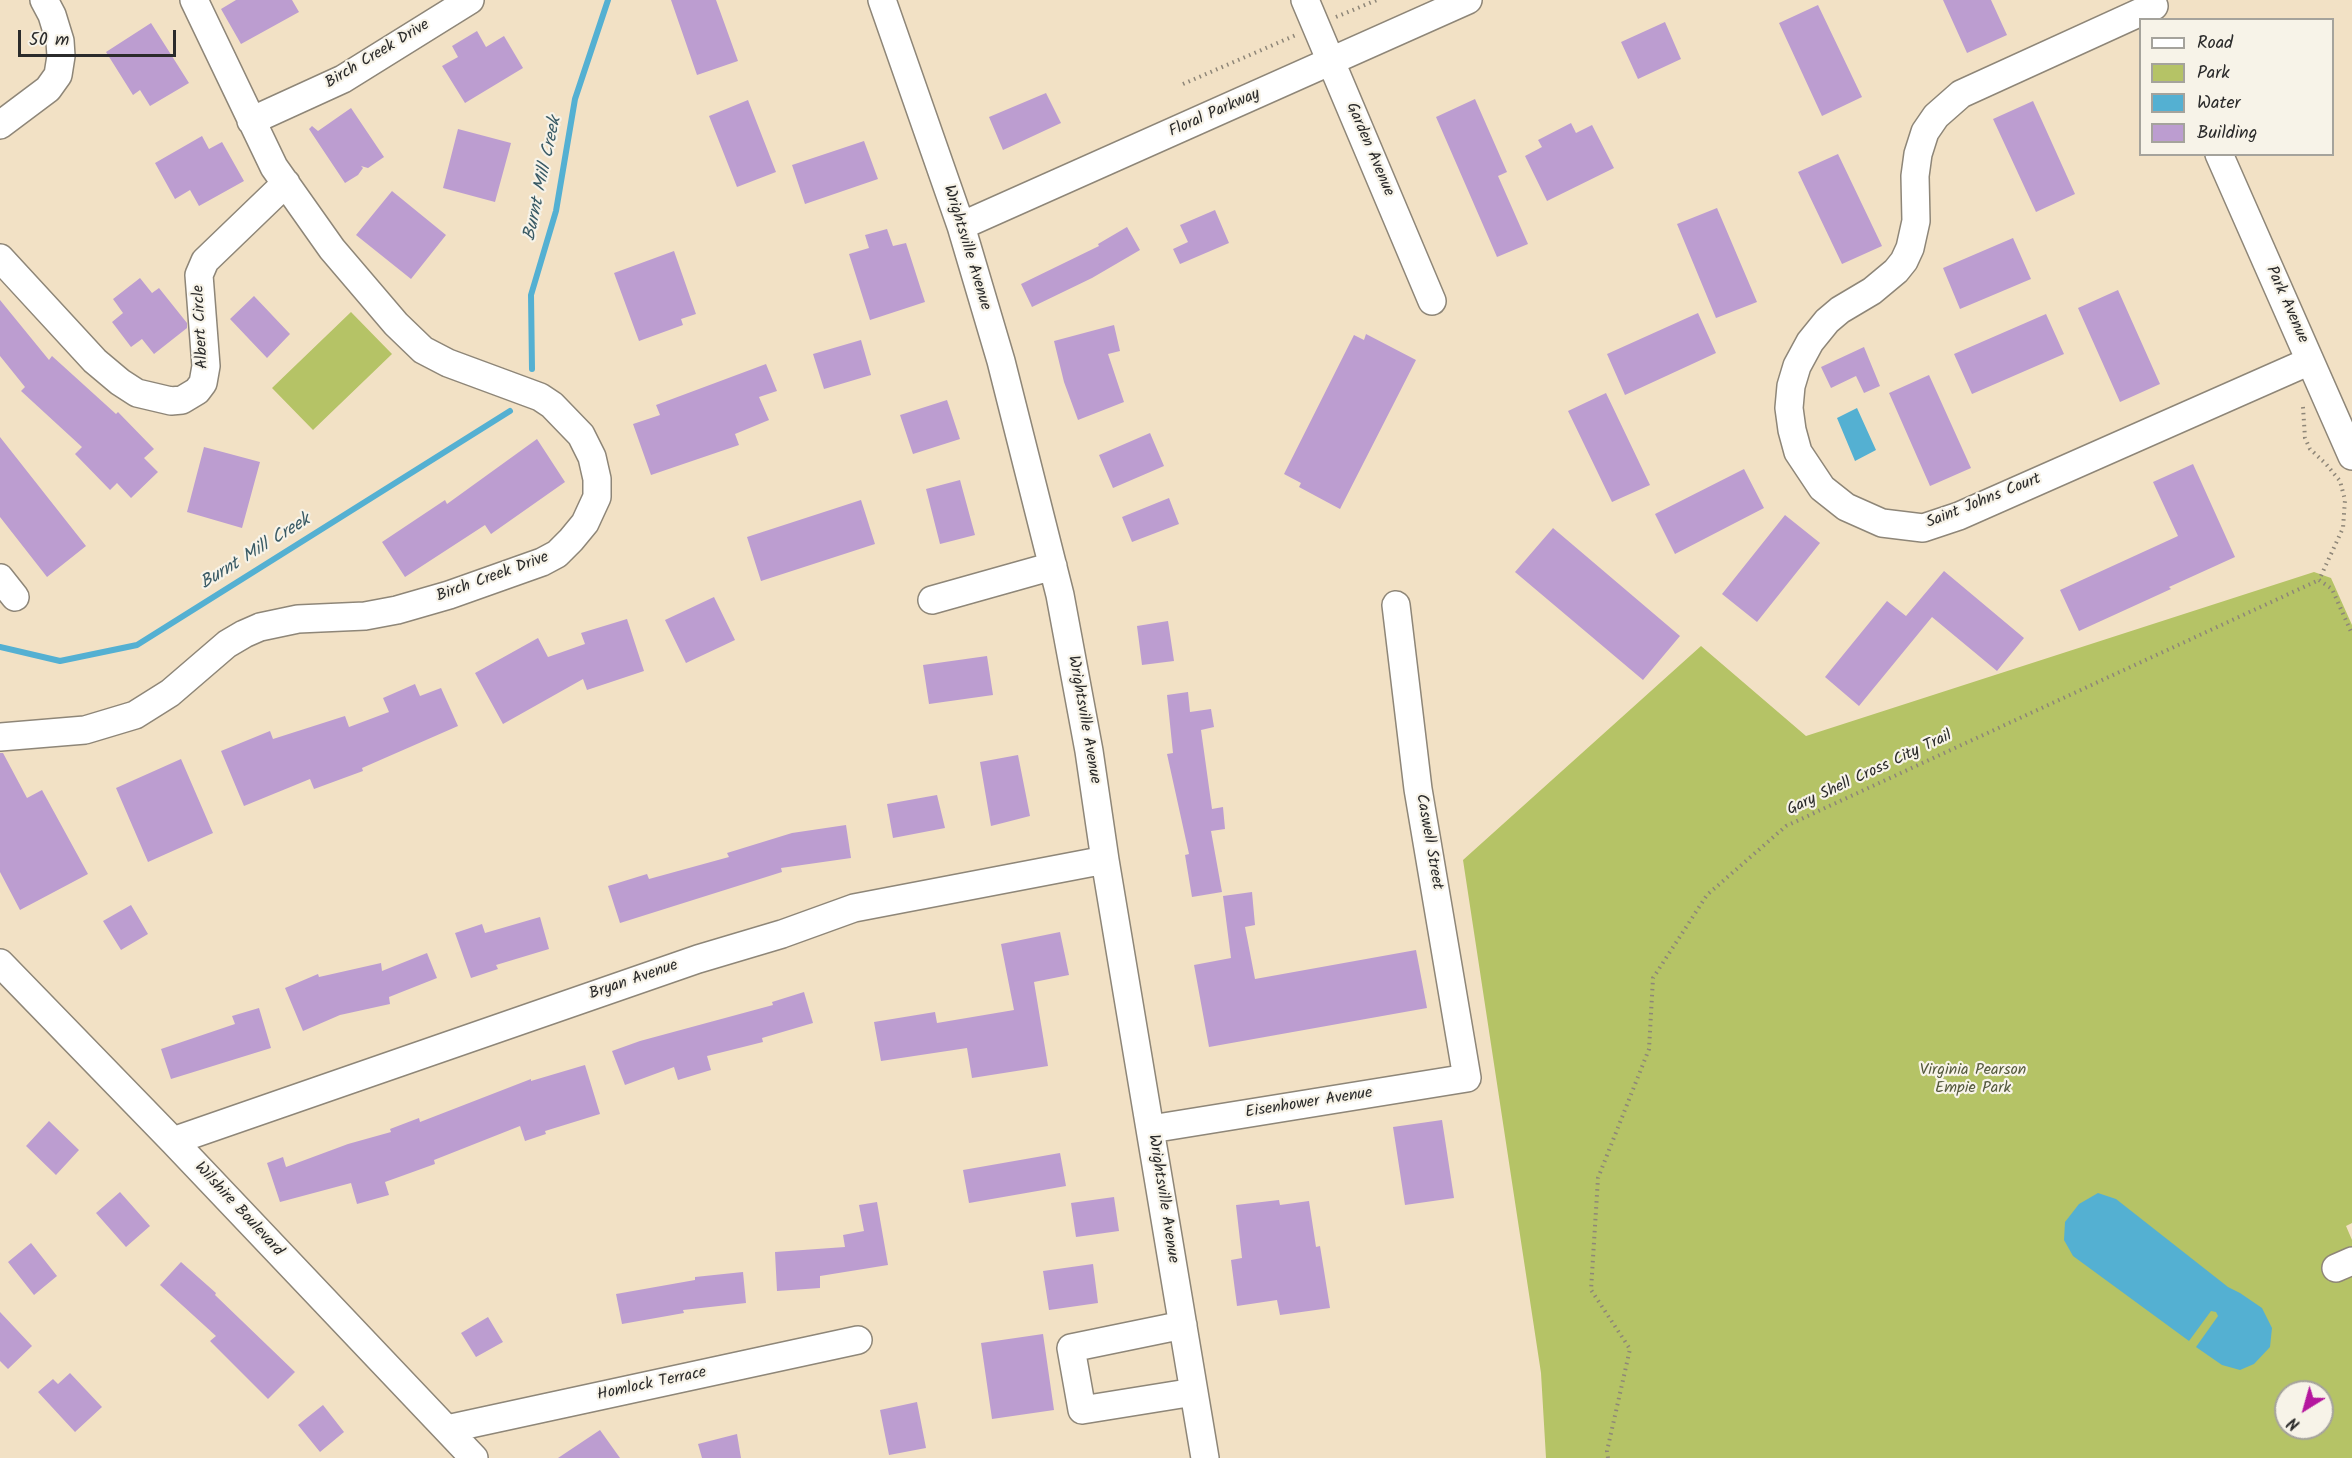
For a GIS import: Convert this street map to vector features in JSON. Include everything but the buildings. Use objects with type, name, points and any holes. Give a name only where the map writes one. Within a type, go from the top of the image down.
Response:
[{"type":"street","points":[[0,124],[48,89],[58,75],[61,56],[60,41],[52,15],[44,0]]},
{"type":"street","name":"Birch Creek Drive","points":[[0,737],[85,730],[135,715],[170,693],[227,644],[260,627],[298,619],[365,616],[397,610],[449,595],[542,562],[557,554],[571,540],[585,523],[595,504],[597,479],[592,457],[581,435],[552,405],[540,397],[448,363],[423,350],[412,342],[332,249],[266,152],[194,0]]},
{"type":"street","name":"Birch Creek Drive","points":[[251,121],[343,78],[470,0]]},
{"type":"street","name":"Wrightsville Avenue","points":[[882,0],[961,226],[1001,360],[1053,566],[1089,751],[1204,1458]]},
{"type":"street","name":"Garden Avenue","points":[[1305,0],[1432,301]]},
{"type":"street","name":"Floral Parkway","points":[[961,226],[1468,0]]},
{"type":"street","name":"Saint Johns Court","points":[[2155,9],[1961,94],[1936,116],[1925,132],[1918,154],[1915,176],[1916,221],[1910,248],[1904,261],[1896,272],[1872,291],[1840,310],[1827,321],[1810,342],[1797,366],[1791,386],[1789,408],[1798,452],[1822,488],[1859,515],[1882,522],[1923,528],[1959,516],[2310,361]]},
{"type":"street","name":"Park Avenue","points":[[2220,156],[2352,456]]},
{"type":"street","name":"Albert Circle","points":[[0,258],[95,361],[120,382],[137,393],[171,400],[182,399],[197,391],[203,383],[206,366],[199,275],[205,261],[286,183]]},
{"type":"street","points":[[932,600],[1053,566]]},
{"type":"street","name":"Caswell Street","points":[[1396,605],[1419,789],[1467,1078]]},
{"type":"street","name":"Bryan Avenue","points":[[173,1141],[698,959],[854,908],[1105,860]]},
{"type":"street","name":"Wilshire Boulevard","points":[[0,963],[173,1141],[474,1458]]},
{"type":"street","name":"Eisenhower Avenue","points":[[1151,1130],[1467,1078]]},
{"type":"street","points":[[1183,1325],[1071,1348],[1082,1410],[1194,1392]]},
{"type":"street","name":"Homlock Terrace","points":[[447,1429],[858,1340]]},
{"type":"path","points":[[1183,84],[1377,0]]},
{"type":"path","name":"Gary Shell Cross City Trail","points":[[1608,1458],[1607,1451],[1630,1349],[1591,1290],[1598,1178],[1649,1049],[1653,978],[1707,895],[1786,826],[2319,580],[2332,589],[2352,634]]},
{"type":"green space","points":[[351,312],[392,354],[313,430],[272,388]]},
{"type":"green space","name":"Virginia Pearson Empie Park","points":[[2314,572],[2331,578],[2352,625],[2352,1223],[2346,1226],[2352,1240],[2352,1458],[1546,1458],[1541,1373],[1463,860],[1701,646],[1806,736]]},
{"type":"water","points":[[1857,408],[1876,450],[1855,461],[1837,418]]},
{"type":"water","points":[[2098,1193],[2116,1199],[2228,1287],[2262,1308],[2272,1328],[2270,1347],[2254,1364],[2240,1370],[2222,1365],[2196,1347],[2218,1316],[2216,1312],[2211,1311],[2189,1341],[2073,1256],[2064,1240],[2065,1222],[2079,1204]]},
{"type":"waterway","name":"Burnt Mill Creek","points":[[532,369],[531,295],[556,211],[575,99],[608,0]]},
{"type":"waterway","name":"Burnt Mill Creek","points":[[0,647],[60,661],[137,645],[510,411]]}]
